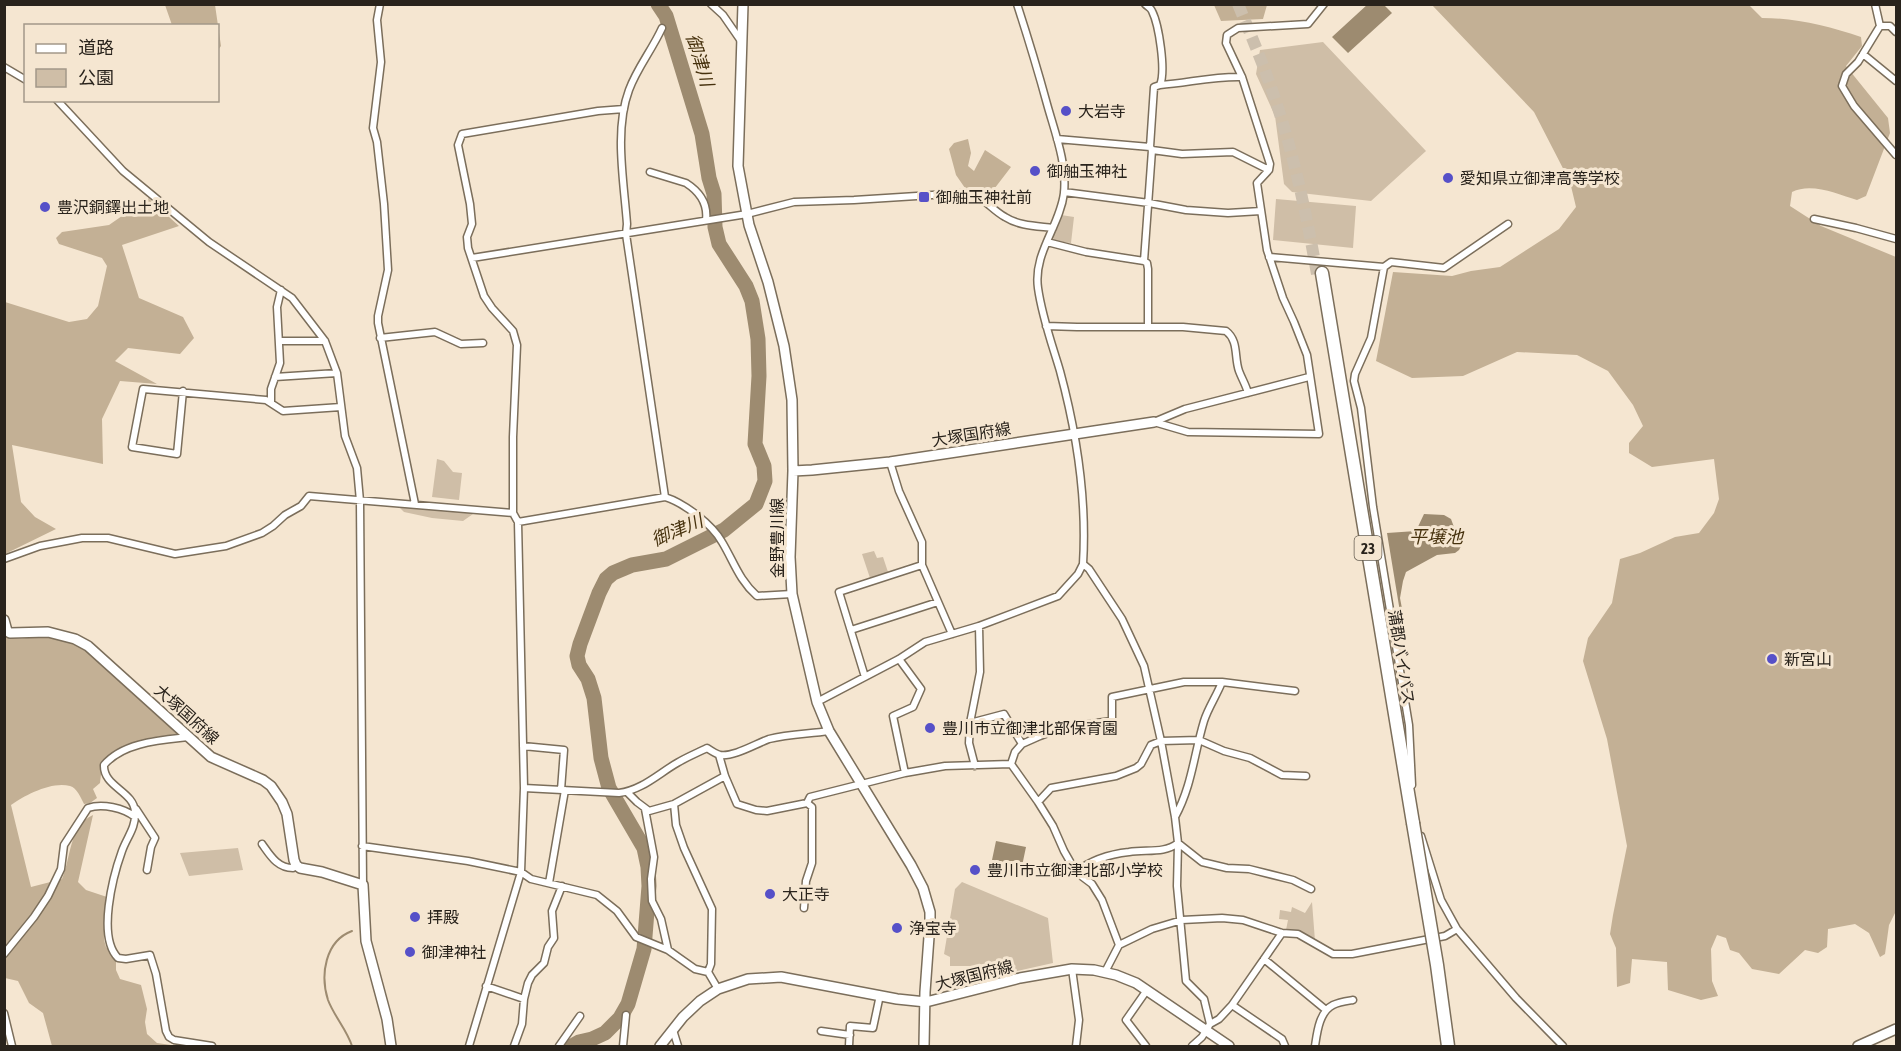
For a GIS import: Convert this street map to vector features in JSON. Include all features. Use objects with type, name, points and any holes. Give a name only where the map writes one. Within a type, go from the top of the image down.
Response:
[{"type":"highway","name":"蒲郡バイパス","points":[[1319,273],[1446,1047]]},
{"type":"main road","name":"金野豊川線","points":[[743,4],[738,166],[747,214],[768,282],[784,346],[792,400],[793,471],[789,557],[792,594],[817,702],[830,731],[911,865],[927,900],[930,923],[924,1047]]},
{"type":"main road","name":"大塚国府線","points":[[793,471],[890,462],[1154,422]]},
{"type":"main road","name":"大塚国府線","points":[[4,620],[7,631],[10,633],[48,632],[75,639],[88,646],[211,757],[263,780],[276,793],[286,814],[296,865]]},
{"type":"main road","points":[[296,865],[363,885],[366,941],[387,1019],[391,1047]]},
{"type":"main road","name":"大塚国府線","points":[[660,1047],[683,1017],[700,1001],[718,989],[748,979],[770,976],[926,1002],[1020,978],[1072,969],[1105,972],[1127,978],[1209,1028],[1229,1047]]},
{"type":"main road","points":[[1858,1047],[1896,1029]]},
{"type":"street","points":[[380,4],[377,20],[381,62],[373,128],[377,142],[384,204],[388,270],[378,316],[380,338],[415,504]]},
{"type":"street","points":[[711,4],[727,21],[742,43]]},
{"type":"street","points":[[817,702],[899,659],[925,642],[979,626],[1058,596],[1083,564],[1083,504],[1074,434],[1060,371],[1046,326],[1037,278],[1040,256],[1060,210],[1064,192],[1063,165],[1017,4]]},
{"type":"street","points":[[1145,4],[1152,9],[1158,34],[1163,78],[1160,85]]},
{"type":"street","points":[[1154,422],[1188,432],[1319,434],[1307,355],[1269,257],[1257,183],[1269,170],[1270,164],[1242,77],[1226,43],[1227,35],[1238,28],[1308,24],[1324,4]]},
{"type":"street","points":[[1875,4],[1880,26],[1858,62],[1846,74],[1842,86],[1854,106],[1896,155]]},
{"type":"street","points":[[1880,26],[1890,26],[1896,32]]},
{"type":"street","points":[[662,28],[629,91],[624,109],[621,155],[626,234],[665,497]]},
{"type":"street","points":[[1863,54],[1896,81]]},
{"type":"street","points":[[4,67],[24,79]]},
{"type":"street","points":[[1148,327],[1148,269],[1144,261],[1154,87],[1222,77],[1242,77]]},
{"type":"street","points":[[59,102],[123,171],[209,242],[292,298],[325,341],[337,373],[345,436],[357,468],[360,501],[363,885]]},
{"type":"street","points":[[469,1047],[521,872],[524,788],[518,522],[513,513],[513,437],[517,345],[513,332],[484,296],[468,248],[468,237],[472,225],[470,204],[458,145],[462,134],[598,111],[624,109]]},
{"type":"street","points":[[1057,139],[1151,148],[1182,154],[1233,152],[1269,170]]},
{"type":"street","points":[[650,172],[691,186],[706,204],[709,220]]},
{"type":"street","points":[[1064,192],[1171,208],[1228,213],[1261,211]]},
{"type":"street","points":[[472,258],[747,214],[794,202],[854,201],[964,193],[985,200],[1005,218],[1023,224],[1053,228]]},
{"type":"street","points":[[1814,219],[1896,239]]},
{"type":"street","points":[[1508,224],[1444,268],[1390,262],[1384,267],[1371,338],[1354,374],[1354,381],[1361,408],[1373,507],[1408,726],[1413,792],[1421,837],[1442,900],[1457,929],[1516,998],[1563,1047]]},
{"type":"street","points":[[1047,242],[1086,252],[1144,261]]},
{"type":"street","points":[[1269,257],[1384,267]]},
{"type":"street","points":[[271,403],[271,389],[280,363],[277,307],[281,290]]},
{"type":"street","points":[[1046,326],[1183,327],[1226,331],[1234,342],[1239,372],[1248,393]]},
{"type":"street","points":[[380,338],[435,332],[461,344],[483,343]]},
{"type":"street","points":[[279,342],[325,341]]},
{"type":"street","points":[[275,377],[337,373]]},
{"type":"street","points":[[1154,422],[1185,409],[1309,377]]},
{"type":"street","points":[[183,391],[177,454],[132,447],[144,389],[183,391],[266,400],[284,411],[341,407]]},
{"type":"street","points":[[890,462],[899,490],[922,542],[922,566],[952,634]]},
{"type":"street","points":[[4,559],[40,546],[82,538],[108,538],[175,554],[226,546],[273,526],[285,515],[301,507],[309,496],[513,513]]},
{"type":"street","points":[[518,522],[665,497],[678,501],[715,531],[745,585],[757,596],[792,594]]},
{"type":"street","points":[[1083,564],[1089,569],[1132,637],[1144,666],[1175,817],[1178,843],[1177,886],[1186,981],[1204,999],[1209,1028]]},
{"type":"street","points":[[865,677],[839,592],[922,566]]},
{"type":"street","points":[[851,630],[938,602]]},
{"type":"street","points":[[975,766],[969,743],[970,723],[980,672],[979,626]]},
{"type":"street","points":[[899,659],[921,689],[913,707],[893,716],[905,773]]},
{"type":"street","points":[[1011,764],[1015,752],[1022,744],[1064,727],[1112,721],[1112,697],[1185,682],[1222,682],[1295,690]]},
{"type":"street","points":[[1175,817],[1191,780],[1205,717],[1222,682]]},
{"type":"street","points":[[970,723],[1004,714],[1022,744]]},
{"type":"street","points":[[524,788],[627,792],[642,786],[678,762],[707,748],[719,755],[742,751],[784,736],[830,731]]},
{"type":"street","points":[[147,870],[155,838],[129,799],[107,779],[103,772],[104,765],[114,755],[151,741],[189,737]]},
{"type":"street","points":[[1038,802],[1051,788],[1116,776],[1136,768],[1142,764],[1151,746],[1161,741],[1199,740],[1224,751],[1250,758],[1282,775],[1306,777]]},
{"type":"street","points":[[523,746],[564,750],[563,790],[549,883]]},
{"type":"street","points":[[719,755],[737,804],[767,811],[807,802],[810,797],[905,773],[959,764],[975,766],[1011,764]]},
{"type":"street","points":[[1011,764],[1053,826],[1076,872],[1092,884],[1102,900],[1119,945]]},
{"type":"street","points":[[645,810],[674,804],[725,776]]},
{"type":"street","points":[[627,792],[645,810],[654,857],[651,879],[652,901],[661,920],[668,950]]},
{"type":"street","points":[[804,908],[806,881],[812,863],[812,807],[807,802]]},
{"type":"street","points":[[674,804],[676,825],[684,848],[712,909],[711,964],[708,972]]},
{"type":"street","points":[[4,954],[48,896],[61,869],[64,845],[88,808],[101,806],[129,812],[135,817]]},
{"type":"street","points":[[134,806],[135,826],[123,848],[110,900],[107,922],[111,947],[118,958],[150,955],[169,1037],[212,1047]]},
{"type":"street","points":[[1076,872],[1086,864],[1106,857],[1129,852],[1170,849],[1178,843]]},
{"type":"street","points":[[1178,843],[1202,862],[1227,868],[1249,869],[1293,880],[1311,889]]},
{"type":"street","points":[[262,844],[274,860],[283,867],[292,868],[296,865]]},
{"type":"street","points":[[362,846],[468,861],[521,872],[531,879],[597,895],[617,911],[636,937],[668,950],[695,969],[708,972],[718,989]]},
{"type":"street","points":[[514,1047],[522,1024],[528,983],[532,975],[544,963],[548,948],[554,938],[552,911],[562,886]]},
{"type":"street","points":[[1105,972],[1119,945],[1152,929],[1182,920],[1222,918],[1243,920],[1282,933],[1298,934],[1333,954],[1352,954],[1445,936],[1457,929]]},
{"type":"street","points":[[1192,1047],[1232,1005],[1282,933]]},
{"type":"street","points":[[1264,959],[1326,1010]]},
{"type":"street","points":[[1072,969],[1079,1020],[1076,1047]]},
{"type":"street","points":[[486,986],[524,999]]},
{"type":"street","points":[[1146,1047],[1126,1020],[1147,990]]},
{"type":"street","points":[[849,1047],[850,1026],[873,1028],[880,995]]},
{"type":"street","points":[[1315,1047],[1326,1010],[1334,1005],[1353,1000]]},
{"type":"street","points":[[1232,1005],[1282,1039],[1285,1047]]},
{"type":"street","points":[[4,1013],[12,1047]]},
{"type":"street","points":[[623,1047],[626,1015]]},
{"type":"street","points":[[559,1047],[580,1016]]},
{"type":"street","points":[[673,1030],[678,1047]]},
{"type":"street","points":[[821,1031],[850,1035]]},
{"type":"green space","points":[[1323,42],[1426,151],[1371,201],[1292,192],[1284,184],[1275,116],[1256,74],[1260,50]]},
{"type":"green space","points":[[1276,199],[1356,206],[1353,248],[1273,240]]},
{"type":"green space","points":[[1061,215],[1074,217],[1071,243],[1054,241],[1053,237]]},
{"type":"green space","points":[[437,459],[444,461],[453,472],[462,473],[459,500],[432,497]]},
{"type":"green space","points":[[398,506],[473,514],[463,521],[432,518],[404,512]]},
{"type":"green space","points":[[874,551],[877,558],[883,557],[888,572],[870,578],[862,554]]},
{"type":"green space","points":[[238,848],[243,870],[189,876],[180,853]]},
{"type":"green space","points":[[962,882],[1048,918],[1053,963],[1004,974],[1001,966],[950,966],[950,957],[944,954],[955,889]]},
{"type":"green space","points":[[1312,902],[1315,941],[1286,930],[1288,920],[1279,919],[1280,910],[1291,912],[1292,907],[1305,913]]},
{"type":"shaded area","points":[[165,5],[215,5],[218,24],[172,24]]},
{"type":"shaded area","points":[[1214,5],[1267,5],[1263,19],[1221,21]]},
{"type":"shaded area","points":[[1432,5],[1749,5],[1762,18],[1812,23],[1861,37],[1862,46],[1846,66],[1888,118],[1890,133],[1866,196],[1857,200],[1824,190],[1799,189],[1792,192],[1790,206],[1821,226],[1896,257],[1896,911],[1889,925],[1885,954],[1880,957],[1869,933],[1855,924],[1828,929],[1827,947],[1818,953],[1805,950],[1779,974],[1752,969],[1739,953],[1730,950],[1726,938],[1717,935],[1711,949],[1712,981],[1718,996],[1701,1000],[1668,990],[1667,962],[1632,959],[1630,983],[1617,987],[1616,948],[1610,934],[1627,846],[1607,739],[1583,661],[1588,638],[1612,603],[1620,559],[1640,553],[1675,537],[1699,533],[1714,513],[1719,499],[1714,459],[1652,467],[1629,453],[1629,443],[1643,426],[1633,405],[1608,371],[1577,355],[1517,352],[1463,376],[1412,378],[1376,361],[1393,272],[1452,276],[1500,267],[1559,229],[1576,207],[1570,182],[1534,112]]},
{"type":"shaded area","points":[[968,139],[971,153],[968,166],[974,171],[985,150],[1011,167],[988,197],[965,188],[956,175],[949,149],[954,143]]},
{"type":"shaded area","points":[[148,198],[179,226],[122,245],[139,298],[183,317],[194,338],[180,354],[128,348],[115,361],[157,384],[120,381],[102,419],[103,464],[12,445],[21,502],[35,517],[56,529],[5,554],[5,302],[69,322],[87,319],[98,306],[107,266],[102,258],[59,244],[56,238],[62,232],[109,225]]},
{"type":"shaded area","points":[[4,634],[14,638],[51,636],[65,639],[82,647],[177,732],[177,734],[149,738],[105,759],[100,783],[93,789],[97,798],[90,803],[84,804],[75,789],[70,786],[55,785],[39,790],[11,805],[31,887],[62,879],[75,835],[85,820],[93,815],[78,882],[86,890],[107,897],[104,940],[106,947],[116,957],[116,970],[120,979],[141,985],[147,1009],[145,1022],[147,1034],[157,1043],[178,1046],[52,1046],[43,1013],[29,1003],[18,981],[5,978]]},
{"type":"water","points":[[1368,4],[1384,5],[1392,13],[1348,53],[1332,37]]},
{"type":"water","name":"平壌池","points":[[1424,514],[1444,515],[1451,519],[1461,546],[1455,553],[1437,555],[1406,572],[1400,598],[1403,614],[1401,618],[1387,533],[1416,531]]},
{"type":"water","points":[[996,841],[1026,847],[1022,866],[992,860]]},
{"type":"waterway","name":"御津川","points":[[572,1046],[605,1033],[620,1018],[628,1004],[644,949],[649,886],[644,848],[609,788],[601,758],[594,698],[577,656],[580,644],[606,579],[613,573],[632,565],[666,559],[724,530],[756,504],[765,481],[764,466],[755,444],[759,376],[758,339],[752,301],[746,286],[719,244],[715,227],[714,194],[702,134],[666,16],[658,4]]},
{"type":"waterway","points":[[352,931],[336,942],[330,951],[325,970],[328,1000],[352,1046]]},
{"type":"tunnel","points":[[1238,4],[1280,113],[1293,158],[1317,274]]},
{"type":"place","name":"大岩寺","points":[[1066,111]]},
{"type":"place","name":"御舳玉神社","points":[[1035,171]]},
{"type":"place","name":"愛知県立御津高等学校","points":[[1448,178]]},
{"type":"place","name":"御舳玉神社前","points":[[924,197]]},
{"type":"place","name":"豊沢銅鐸出土地","points":[[45,207]]},
{"type":"place","name":"新宮山","points":[[1772,659]]},
{"type":"place","name":"豊川市立御津北部保育園","points":[[930,728]]},
{"type":"place","name":"豊川市立御津北部小学校","points":[[975,870]]},
{"type":"place","name":"大正寺","points":[[770,894]]},
{"type":"place","name":"拝殿","points":[[415,917]]},
{"type":"place","name":"浄宝寺","points":[[897,928]]},
{"type":"place","name":"御津神社","points":[[410,952]]}]
